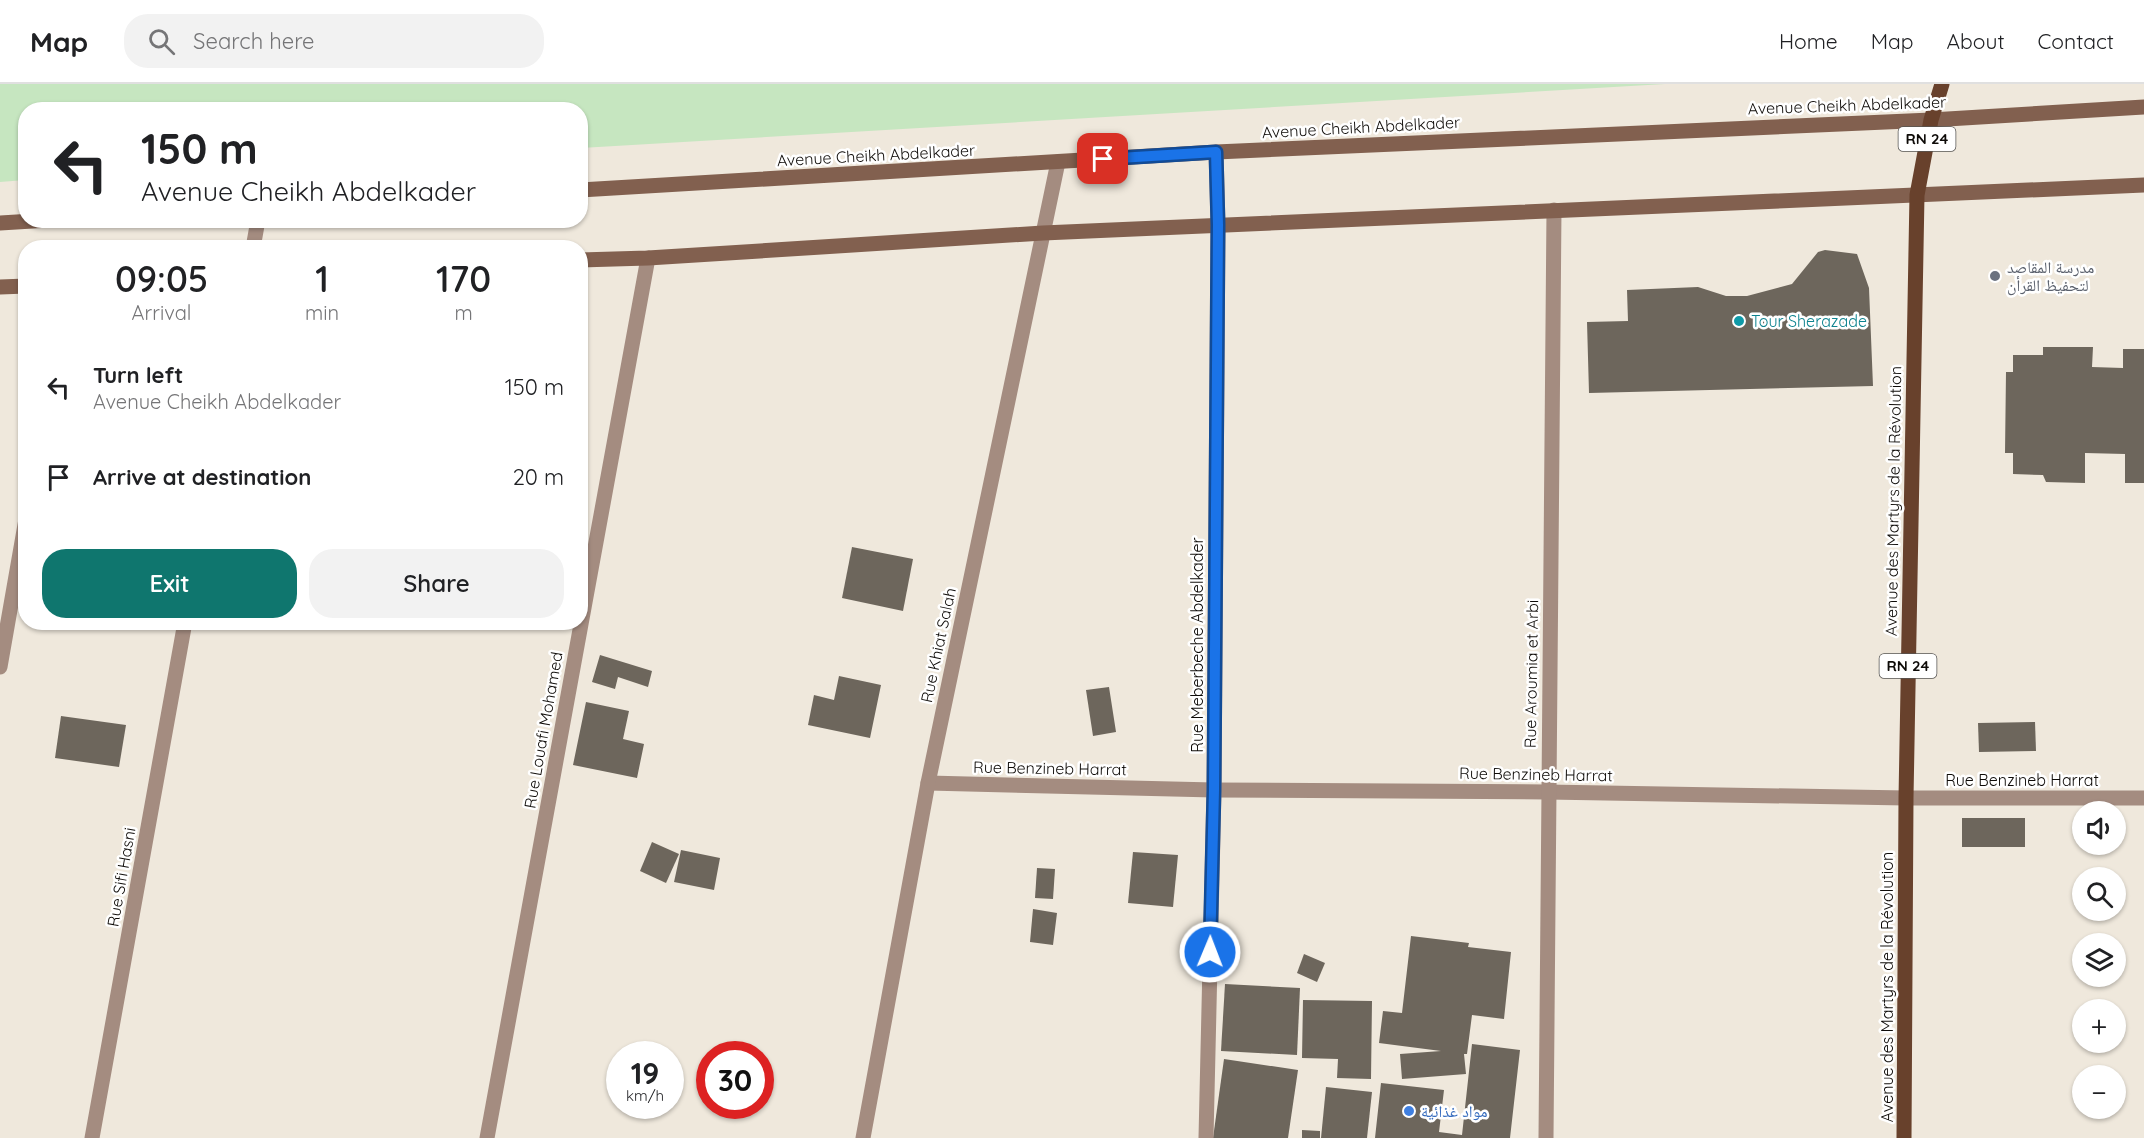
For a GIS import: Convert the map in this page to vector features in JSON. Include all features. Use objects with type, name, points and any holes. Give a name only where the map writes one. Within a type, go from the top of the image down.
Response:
[{"type":"main road","name":"Avenue des Martyrs de la Révolution","points":[[1904,1138],[1906,798],[1917,195],[1931,120],[1942,84]]},
{"type":"main road","name":"Avenue Cheikh Abdelkader","points":[[588,190],[1216,152],[1931,120],[2144,108]]},
{"type":"main road","points":[[588,260],[1043,233],[2144,185]]},
{"type":"main road","points":[[0,223],[18,222]]},
{"type":"main road","points":[[0,287],[18,286]]},
{"type":"street","name":"Rue Meberbeche Abdelkader","points":[[1206,1138],[1214,790],[1218,225],[1216,152]]},
{"type":"street","name":"Rue Khiat Salah","points":[[863,1138],[928,783],[1058,162]]},
{"type":"street","name":"Rue Aroumia et Arbi","points":[[1546,1138],[1547,792],[1554,210]]},
{"type":"street","name":"Rue Louafi Mohamed","points":[[588,586],[648,258]]},
{"type":"street","points":[[0,667],[18,565]]},
{"type":"street","name":"Rue Sifi Hasni","points":[[92,1138],[184,630]]},
{"type":"street","name":"Rue Louafi Mohamed","points":[[487,1138],[580,630]]},
{"type":"street","name":"Rue Benzineb Harrat","points":[[928,783],[1214,790],[1547,792],[1906,798],[2144,798]]},
{"type":"green space","points":[[0,84],[1665,84],[588,148],[588,102],[18,102],[18,181],[0,182]]},
{"type":"building","name":"Tour Sherazade","points":[[1825,250],[1857,254],[1869,288],[1873,386],[1589,393],[1587,322],[1628,321],[1627,290],[1698,287],[1726,296],[1747,296],[1792,284],[1818,252]]},
{"type":"building","points":[[2043,347],[2093,347],[2092,367],[2123,368],[2123,349],[2144,349],[2144,483],[2125,483],[2125,454],[2085,453],[2085,483],[2046,482],[2043,475],[2013,474],[2013,453],[2005,453],[2006,372],[2013,372],[2013,355],[2043,355]]},
{"type":"building","points":[[852,547],[913,559],[903,611],[842,598]]},
{"type":"building","points":[[600,655],[652,671],[648,687],[618,677],[615,689],[592,682]]},
{"type":"building","points":[[839,676],[881,685],[870,738],[808,725],[814,695],[834,700]]},
{"type":"building","points":[[1109,687],[1116,732],[1093,736],[1086,690]]},
{"type":"building","points":[[586,702],[629,711],[623,739],[644,744],[637,778],[573,765]]},
{"type":"building","points":[[61,716],[126,725],[119,767],[55,758]]},
{"type":"building","points":[[2035,722],[2036,751],[1979,752],[1978,723]]},
{"type":"building","points":[[1962,818],[2025,818],[2025,847],[1962,847]]},
{"type":"building","points":[[652,842],[679,854],[666,883],[640,871]]},
{"type":"building","points":[[681,850],[720,858],[714,890],[674,882]]},
{"type":"building","points":[[1133,852],[1178,855],[1173,907],[1128,903]]},
{"type":"building","points":[[1037,868],[1055,869],[1053,899],[1035,898]]},
{"type":"building","points":[[1033,909],[1057,913],[1053,945],[1030,942]]},
{"type":"building","points":[[1411,936],[1469,943],[1468,947],[1511,952],[1504,1019],[1472,1015],[1467,1054],[1464,1054],[1466,1074],[1402,1079],[1400,1054],[1441,1051],[1379,1043],[1383,1011],[1402,1013]]},
{"type":"building","points":[[1304,954],[1325,963],[1317,982],[1297,973]]},
{"type":"building","points":[[1225,984],[1300,988],[1297,1055],[1221,1051]]},
{"type":"building","points":[[1303,1000],[1372,1001],[1371,1079],[1337,1078],[1338,1059],[1302,1058]]},
{"type":"building","name":"مواد غذائية","points":[[1472,1044],[1520,1050],[1510,1138],[1375,1138],[1381,1083],[1444,1090],[1439,1132],[1462,1135]]},
{"type":"building","points":[[1224,1059],[1298,1070],[1288,1138],[1213,1138]]},
{"type":"building","points":[[1326,1087],[1372,1092],[1367,1138],[1321,1138]]},
{"type":"building","points":[[1302,1130],[1320,1131],[1320,1138],[1302,1138]]},
{"type":"place","name":"مدرسة المقاصد لتحفيظ القرأن","points":[[1995,276]]},
{"type":"place","name":"Tour Sherazade","points":[[1739,321]]},
{"type":"place","name":"مواد غذائية","points":[[1409,1111]]},
{"type":"route","points":[[1103,159],[1216,152],[1218,225],[1214,790],[1210,952]]}]
